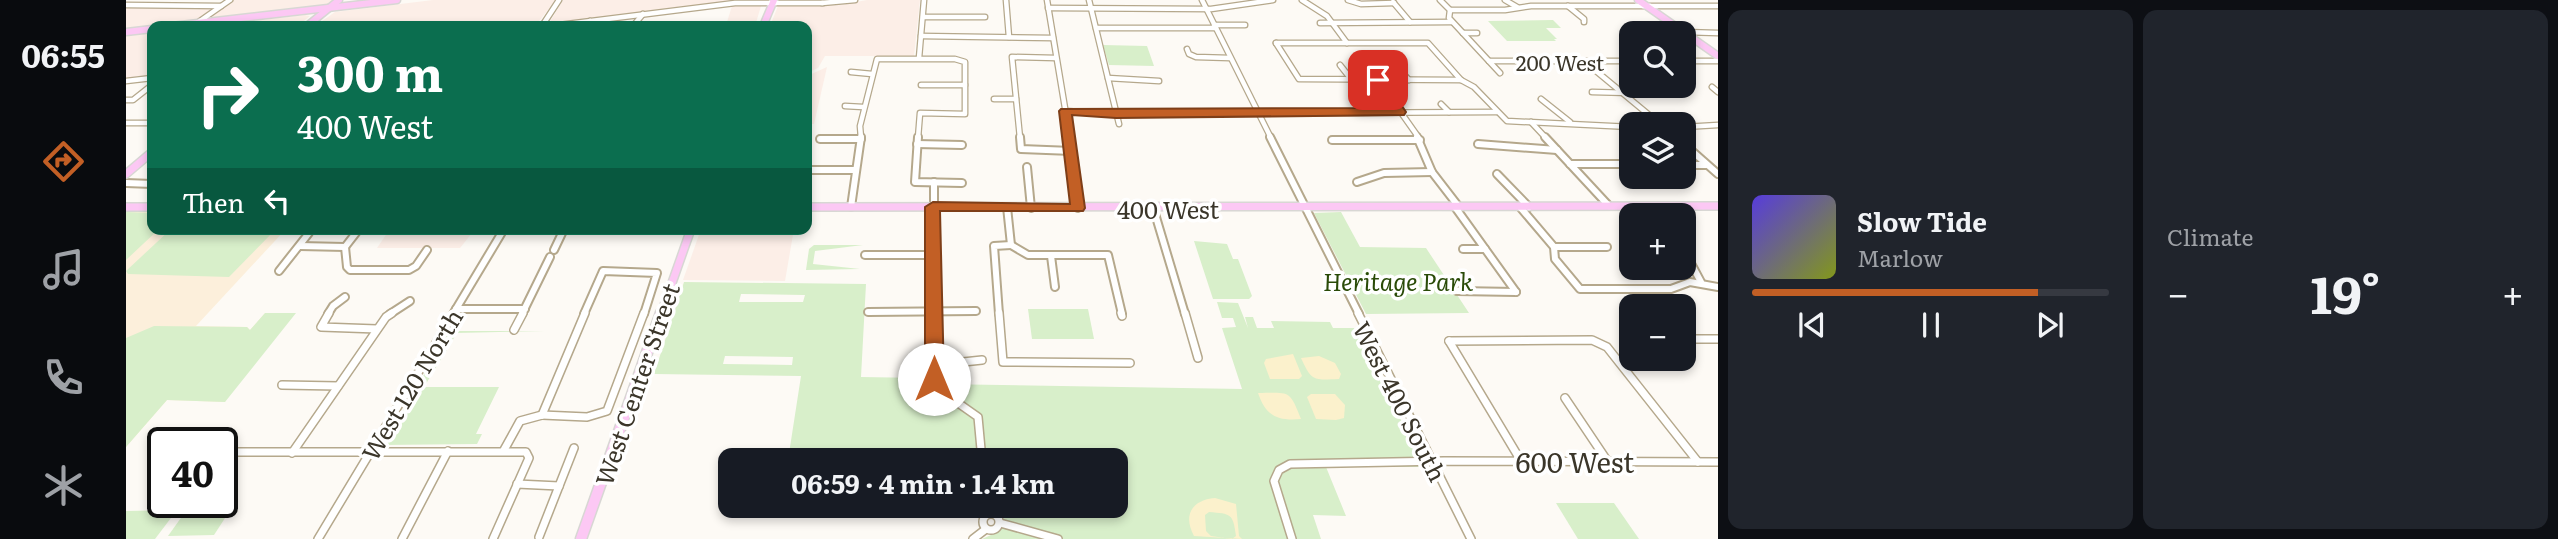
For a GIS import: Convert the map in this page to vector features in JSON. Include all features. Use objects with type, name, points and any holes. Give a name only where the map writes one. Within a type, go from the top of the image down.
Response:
[{"type":"main road","points":[[313,21],[339,0]]},
{"type":"main road","points":[[213,21],[397,0]]},
{"type":"main road","points":[[1638,0],[1668,21]]},
{"type":"main road","points":[[765,21],[772,1]]},
{"type":"main road","points":[[308,10],[316,19]]},
{"type":"main road","points":[[126,32],[147,30]]},
{"type":"main road","points":[[1696,41],[1718,58]]},
{"type":"main road","points":[[126,174],[147,156]]},
{"type":"main road","points":[[126,207],[147,207]]},
{"type":"main road","name":"400 West","points":[[812,207],[1716,208]]},
{"type":"main road","name":"West Center Street","points":[[581,539],[689,235]]},
{"type":"street","points":[[199,21],[230,0]]},
{"type":"street","points":[[545,21],[559,0]]},
{"type":"street","points":[[590,21],[772,1],[823,3],[855,0]]},
{"type":"street","points":[[919,58],[924,0]]},
{"type":"street","points":[[1006,0],[1009,37]]},
{"type":"street","points":[[1046,0],[1072,150],[1071,165],[1078,208]]},
{"type":"street","points":[[1089,0],[1119,124]]},
{"type":"street","points":[[1135,0],[1138,8]]},
{"type":"street","name":"West 400 South","points":[[1202,0],[1471,539]]},
{"type":"street","points":[[1048,8],[1206,8],[1273,0]]},
{"type":"street","points":[[1303,0],[1334,24],[1347,43]]},
{"type":"street","points":[[1348,0],[1354,3],[1393,2],[1409,22]]},
{"type":"street","points":[[1440,0],[1450,10],[1568,6],[1718,6]]},
{"type":"street","points":[[1505,0],[1519,8]]},
{"type":"street","points":[[126,5],[221,6]]},
{"type":"street","points":[[1568,6],[1584,19],[1584,22]]},
{"type":"street","points":[[1450,10],[1448,16],[1452,22],[1500,73]]},
{"type":"street","points":[[638,21],[643,14]]},
{"type":"street","points":[[923,17],[985,17]]},
{"type":"street","points":[[1320,23],[1452,22]]},
{"type":"street","points":[[1096,28],[1245,25]]},
{"type":"street","points":[[1696,32],[1718,33]]},
{"type":"street","points":[[1463,33],[1477,33]]},
{"type":"street","points":[[921,36],[1052,38]]},
{"type":"street","points":[[1461,80],[1299,79],[1276,43],[1428,43],[1461,80],[1474,87],[1507,121],[1619,126]]},
{"type":"street","points":[[1187,49],[1189,54],[1196,57],[1230,58]]},
{"type":"street","points":[[1056,58],[1012,57],[1021,149],[1072,150]]},
{"type":"street","points":[[1696,60],[1718,58]]},
{"type":"street","points":[[851,207],[863,107],[868,98],[877,59],[961,59],[965,62],[965,114],[919,113],[915,182],[962,183]]},
{"type":"street","name":"200 West","points":[[1489,61],[1619,61]]},
{"type":"street","points":[[1584,61],[1619,89]]},
{"type":"street","points":[[1340,65],[1351,79]]},
{"type":"street","points":[[1396,66],[1409,80]]},
{"type":"street","points":[[851,72],[872,74]]},
{"type":"street","points":[[1108,78],[1159,81]]},
{"type":"street","points":[[126,81],[147,79]]},
{"type":"street","points":[[1378,80],[1420,140],[1432,172],[1516,292],[1457,291]]},
{"type":"street","points":[[921,85],[965,85]]},
{"type":"street","points":[[1712,87],[1718,92]]},
{"type":"street","points":[[126,100],[133,100],[147,89]]},
{"type":"street","points":[[1592,92],[1619,94]]},
{"type":"street","points":[[1630,98],[1646,112]]},
{"type":"street","points":[[994,99],[1016,99]]},
{"type":"street","points":[[1541,99],[1570,122]]},
{"type":"street","points":[[1333,104],[1339,112]]},
{"type":"street","points":[[1441,104],[1448,112]]},
{"type":"street","points":[[845,106],[863,107]]},
{"type":"street","points":[[1065,111],[1116,114],[1497,112]]},
{"type":"street","points":[[1531,122],[1609,206]]},
{"type":"street","points":[[126,123],[147,123]]},
{"type":"street","points":[[1711,125],[1718,131]]},
{"type":"street","points":[[1696,126],[1718,125]]},
{"type":"street","points":[[820,139],[861,139]]},
{"type":"street","points":[[1332,140],[1420,140]]},
{"type":"street","points":[[917,144],[962,145]]},
{"type":"street","points":[[1478,144],[1557,150]]},
{"type":"street","points":[[1696,155],[1718,174]]},
{"type":"street","points":[[1570,164],[1619,164]]},
{"type":"street","points":[[1696,165],[1707,165]]},
{"type":"street","points":[[1027,167],[1031,208]]},
{"type":"street","points":[[813,170],[856,170]]},
{"type":"street","points":[[1357,182],[1365,177],[1388,173],[1432,172]]},
{"type":"street","points":[[1497,174],[1554,247],[1555,258],[1580,289],[1671,289],[1682,283],[1701,282],[1718,288]]},
{"type":"street","points":[[934,182],[936,385],[978,417],[981,448]]},
{"type":"street","points":[[126,183],[147,184]]},
{"type":"street","points":[[1007,207],[1011,245]]},
{"type":"street","points":[[1153,207],[1198,358]]},
{"type":"street","points":[[279,271],[308,235]]},
{"type":"street","points":[[354,235],[345,247],[348,269],[413,268],[427,250]]},
{"type":"street","name":"West 120 North","points":[[318,539],[500,235]]},
{"type":"street","points":[[514,330],[561,235]]},
{"type":"street","points":[[1122,316],[1108,255],[1028,255],[1011,245],[993,246],[1003,362],[1130,363]]},
{"type":"street","points":[[300,246],[345,247]]},
{"type":"street","points":[[1554,247],[1607,247]]},
{"type":"street","points":[[1463,249],[1485,249]]},
{"type":"street","points":[[865,255],[933,255]]},
{"type":"street","points":[[1051,256],[1055,287]]},
{"type":"street","points":[[504,450],[519,422],[528,417],[594,416],[607,411],[656,282],[657,273],[603,271],[541,416]]},
{"type":"street","points":[[1696,273],[1701,282]]},
{"type":"street","points":[[345,297],[333,306],[321,327],[377,329]]},
{"type":"street","points":[[292,453],[377,329],[391,312],[410,301]]},
{"type":"street","points":[[456,309],[525,309]]},
{"type":"street","points":[[868,312],[976,311]]},
{"type":"street","points":[[1696,339],[1718,339]]},
{"type":"street","points":[[1521,461],[1449,341],[1592,340],[1601,343],[1607,346],[1698,462]]},
{"type":"street","points":[[935,365],[970,363],[982,359]]},
{"type":"street","points":[[282,384],[338,386]]},
{"type":"street","points":[[1565,398],[1608,461]]},
{"type":"street","points":[[539,537],[574,448]]},
{"type":"street","points":[[402,539],[448,451]]},
{"type":"street","points":[[238,452],[526,452],[528,458],[493,539]]},
{"type":"street","name":"600 West","points":[[1292,539],[1275,486],[1276,473],[1283,467],[1296,463],[1718,462]]},
{"type":"street","points":[[517,484],[559,485]]},
{"type":"street","points":[[983,518],[986,529]]},
{"type":"street","points":[[997,518],[1000,523],[1058,539]]},
{"type":"street","points":[[973,539],[986,529],[996,529],[1000,523]]},
{"type":"shaded area","points":[[233,0],[334,0],[325,6],[209,18]]},
{"type":"shaded area","points":[[433,0],[556,0],[539,21],[322,21],[335,12]]},
{"type":"shaded area","points":[[563,0],[752,0],[581,21],[550,21]]},
{"type":"shaded area","points":[[867,0],[920,0],[914,56],[825,56],[818,68],[812,71],[812,21],[772,21],[778,6],[840,5]]},
{"type":"shaded area","points":[[732,6],[761,6],[756,21],[727,21]]},
{"type":"shaded area","points":[[126,7],[215,7],[198,20],[147,21],[147,26],[126,28]]},
{"type":"shaded area","points":[[305,15],[310,16],[304,21],[252,21]]},
{"type":"shaded area","points":[[147,34],[147,77],[126,79],[126,36]]},
{"type":"shaded area","points":[[827,67],[814,124],[812,124],[812,74]]},
{"type":"shaded area","points":[[126,212],[147,212],[147,235],[280,235],[196,326],[247,327],[250,330],[265,313],[225,402],[167,400],[126,447]]},
{"type":"shaded area","points":[[386,235],[470,235],[460,248],[377,248]]},
{"type":"shaded area","points":[[699,235],[793,235],[785,281],[683,280]]},
{"type":"green space","points":[[1553,20],[1561,28],[1546,28],[1556,41],[1507,41],[1488,21]]},
{"type":"green space","points":[[1103,45],[1147,46],[1154,66],[1109,65]]},
{"type":"green space","points":[[126,212],[147,213],[147,235],[153,235],[126,260]]},
{"type":"green space","name":"Heritage Park","points":[[1341,212],[1360,247],[1426,248],[1469,313],[1366,314],[1314,213]]},
{"type":"green space","points":[[165,235],[270,235],[229,277],[128,274],[126,271]]},
{"type":"green space","points":[[1194,241],[1227,244],[1233,259],[1238,259],[1252,296],[1249,299],[1213,299]]},
{"type":"green space","points":[[814,245],[863,245],[815,251],[813,264],[860,269],[806,270],[809,249]]},
{"type":"green space","points":[[684,282],[866,284],[861,377],[923,378],[939,384],[1242,389],[1222,328],[1236,327],[1233,318],[1222,318],[1217,302],[1238,303],[1248,328],[1245,317],[1253,317],[1257,328],[1274,328],[1271,321],[1330,322],[1333,328],[1354,328],[1425,467],[1326,467],[1346,516],[1313,515],[1321,539],[982,539],[1000,531],[1005,520],[1003,518],[1128,518],[1128,448],[790,448],[801,376],[654,374]],"holes":[[[741,294],[804,295],[803,302],[739,302]],[[725,356],[793,357],[792,365],[723,364]]]},
{"type":"green space","points":[[1028,309],[1088,309],[1094,339],[1032,339]]},
{"type":"green space","points":[[265,313],[296,313],[225,402],[167,400],[126,447],[126,338],[154,326],[247,327],[250,330]]},
{"type":"green space","points":[[449,331],[545,331],[457,333],[424,387],[499,387],[476,434],[482,434],[477,444],[383,445]]},
{"type":"green space","points":[[1556,503],[1614,503],[1639,539],[1578,539]]},
{"type":"green space","points":[[126,511],[147,511],[147,518],[171,518],[155,539],[126,539]]},
{"type":"green space","points":[[181,518],[225,518],[214,535],[168,536]]},
{"type":"sand","points":[[1293,354],[1302,376],[1299,379],[1270,379],[1264,363],[1266,359]]},
{"type":"sand","points":[[1319,356],[1335,363],[1341,374],[1339,379],[1319,379],[1308,372],[1301,358]]},
{"type":"sand","points":[[1258,393],[1287,395],[1294,402],[1301,419],[1279,418],[1269,412]]},
{"type":"sand","points":[[1311,394],[1335,394],[1345,405],[1344,418],[1316,419],[1307,397]]},
{"type":"sand","points":[[1215,498],[1236,504],[1239,536],[1242,539],[1233,538],[1236,536],[1230,516],[1209,512],[1205,515],[1206,531],[1211,536],[1224,538],[1194,536],[1189,522],[1191,510],[1207,499]]},
{"type":"route","points":[[934,379],[933,207],[1078,208],[1065,111],[1116,114],[1399,112],[1378,80]]}]
